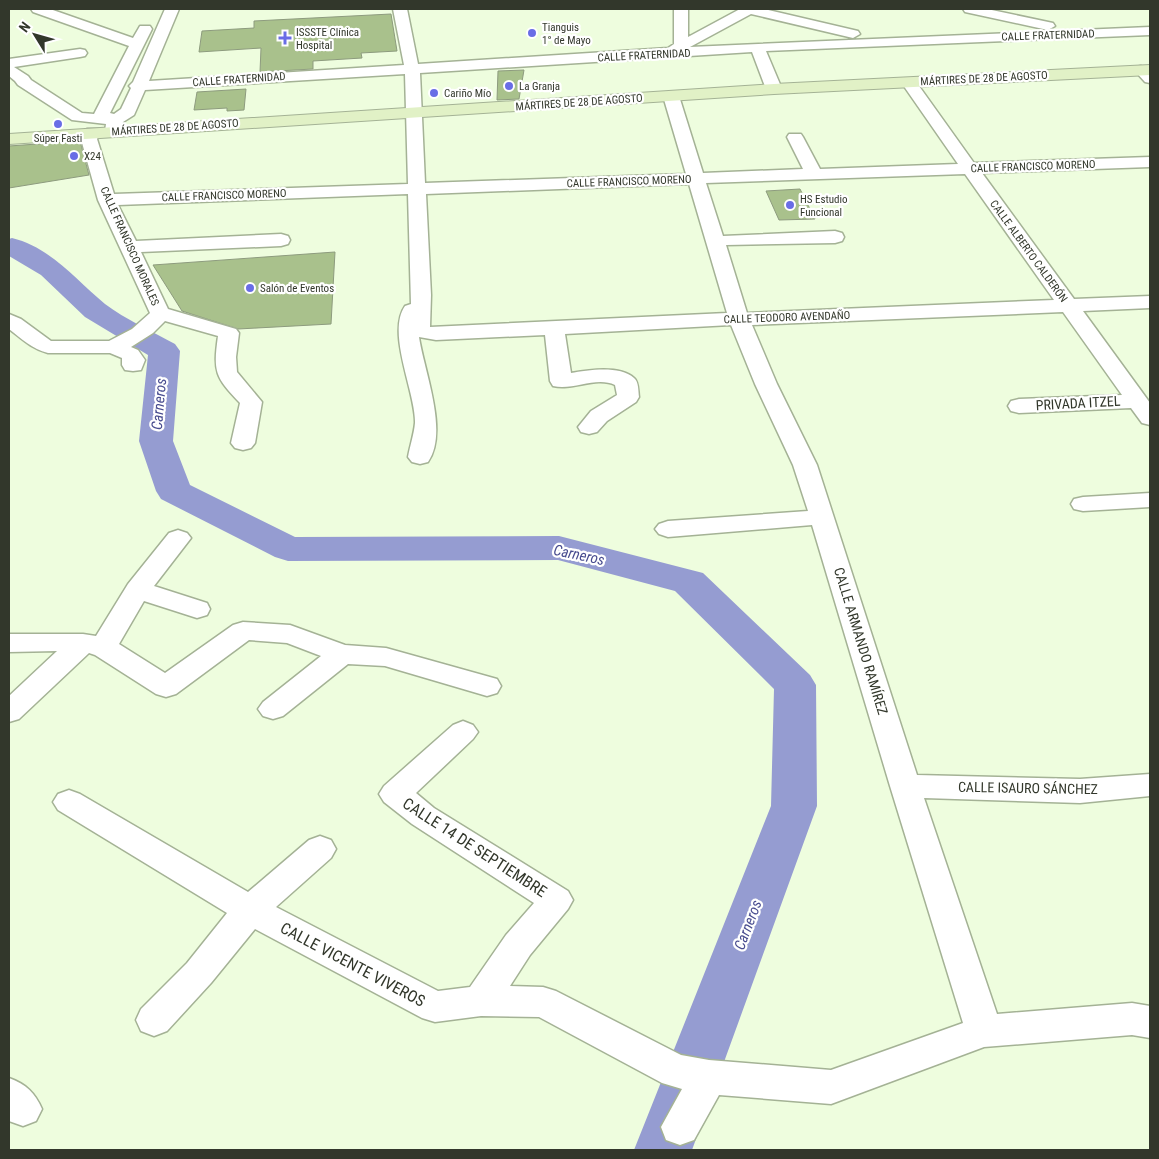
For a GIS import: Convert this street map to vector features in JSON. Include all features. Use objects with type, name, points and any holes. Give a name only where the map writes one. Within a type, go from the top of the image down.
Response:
[{"type":"main road","name":"MÁRTIRES DE 28 DE AGOSTO","points":[[9,139],[93,132],[114,125],[414,112],[909,82],[1147,73]]},
{"type":"street","points":[[38,9],[137,44]]},
{"type":"street","points":[[114,125],[128,112],[137,86],[172,9]]},
{"type":"street","points":[[400,9],[412,68],[414,112],[421,295],[412,304],[409,338],[426,422],[420,457]]},
{"type":"street","points":[[675,49],[682,9]]},
{"type":"street","points":[[675,49],[749,9],[880,41]]},
{"type":"street","points":[[970,9],[1083,34]]},
{"type":"street","points":[[99,30],[150,17],[101,115],[114,125]]},
{"type":"street","name":"CALLE FRATERNIDAD","points":[[137,86],[675,49],[1150,31]]},
{"type":"street","points":[[757,47],[774,89]]},
{"type":"street","points":[[9,63],[80,53]]},
{"type":"street","points":[[9,70],[23,79],[16,79]]},
{"type":"street","points":[[16,79],[78,117],[114,125]]},
{"type":"street","name":"CALLE ALBERTO CALDERÓN","points":[[909,82],[968,168],[1144,409]]},
{"type":"street","name":"CALLE ARMANDO RAMÍREZ","points":[[671,96],[700,186],[724,249],[739,318],[766,384],[805,466],[984,1030]]},
{"type":"street","name":"CALLE FRANCISCO MORALES","points":[[93,132],[89,139],[107,200],[130,247],[157,318],[117,345]]},
{"type":"street","points":[[795,137],[814,174]]},
{"type":"street","name":"CALLE FRANCISCO MORENO","points":[[107,200],[416,188],[700,186],[814,174],[1150,162]]},
{"type":"street","points":[[406,272],[406,210],[416,188]]},
{"type":"street","points":[[724,249],[836,237]]},
{"type":"street","points":[[130,247],[282,240]]},
{"type":"street","name":"CALLE TEODORO AVENDAÑO","points":[[421,295],[420,328],[424,332],[436,334],[739,318],[1150,302]]},
{"type":"street","points":[[157,318],[230,333],[224,368],[229,379],[251,402],[243,443]]},
{"type":"street","points":[[9,320],[19,325],[40,344],[48,347],[117,345],[131,354],[134,360],[133,366]]},
{"type":"street","points":[[554,328],[561,381],[608,376],[619,378],[626,382],[628,397],[622,403],[608,408],[595,417],[589,427]]},
{"type":"street","name":"PRIVADA ITZEL","points":[[1019,406],[1144,409]]},
{"type":"street","points":[[1082,504],[1150,500]]},
{"type":"street","points":[[668,529],[822,517]]},
{"type":"street","points":[[9,712],[93,645],[178,538]]},
{"type":"street","points":[[137,590],[197,609]]},
{"type":"street","points":[[9,643],[47,642],[93,645],[166,687],[243,631],[290,634],[342,654],[386,657],[487,686]]},
{"type":"street","points":[[273,709],[342,654]]},
{"type":"street","name":"CALLE 14 DE SEPTIEMBRE","points":[[463,732],[395,794],[423,816],[556,900],[518,945],[481,1001]]},
{"type":"street","name":"CALLE ISAURO SÁNCHEZ","points":[[905,786],[1080,791],[1150,785]]},
{"type":"street","name":"CALLE VICENTE VIVEROS","points":[[69,802],[250,910],[435,1007],[481,1001],[543,1002],[692,1074],[831,1087],[984,1030],[1132,1020],[1150,1022]]},
{"type":"street","points":[[154,1020],[199,972],[250,910],[320,850]]},
{"type":"street","points":[[680,1127],[692,1074]]},
{"type":"building","points":[[391,14],[397,51],[361,53],[362,58],[313,61],[313,69],[260,72],[261,48],[199,52],[202,31],[254,28],[254,21]]},
{"type":"building","name":"La Granja","points":[[524,70],[519,99],[497,100],[498,71]]},
{"type":"building","points":[[246,89],[244,110],[227,111],[227,108],[194,110],[197,92]]},
{"type":"building","points":[[80,141],[89,175],[9,188],[9,146]]},
{"type":"building","name":"HS Estudio Funcional","points":[[800,189],[815,219],[779,220],[766,191]]},
{"type":"building","name":"Salón de Eventos","points":[[335,252],[331,324],[238,329],[182,311],[153,265]]},
{"type":"waterway","name":"Carneros","points":[[9,247],[12,246],[51,269],[96,311],[164,351],[156,441],[174,491],[288,549],[559,548],[689,582],[795,685],[794,806],[663,1150]]},
{"type":"place","name":"Tianguis 1° de Mayo","points":[[532,33]]},
{"type":"place","name":"ISSSTE Clínica Hospital","points":[[285,38]]},
{"type":"place","name":"La Granja","points":[[509,86]]},
{"type":"place","name":"Cariño Mío","points":[[434,93]]},
{"type":"place","name":"Súper Fasti","points":[[58,124]]},
{"type":"place","name":"X24","points":[[74,156]]},
{"type":"place","name":"HS Estudio Funcional","points":[[790,205]]},
{"type":"place","name":"Salón de Eventos","points":[[250,288]]}]
